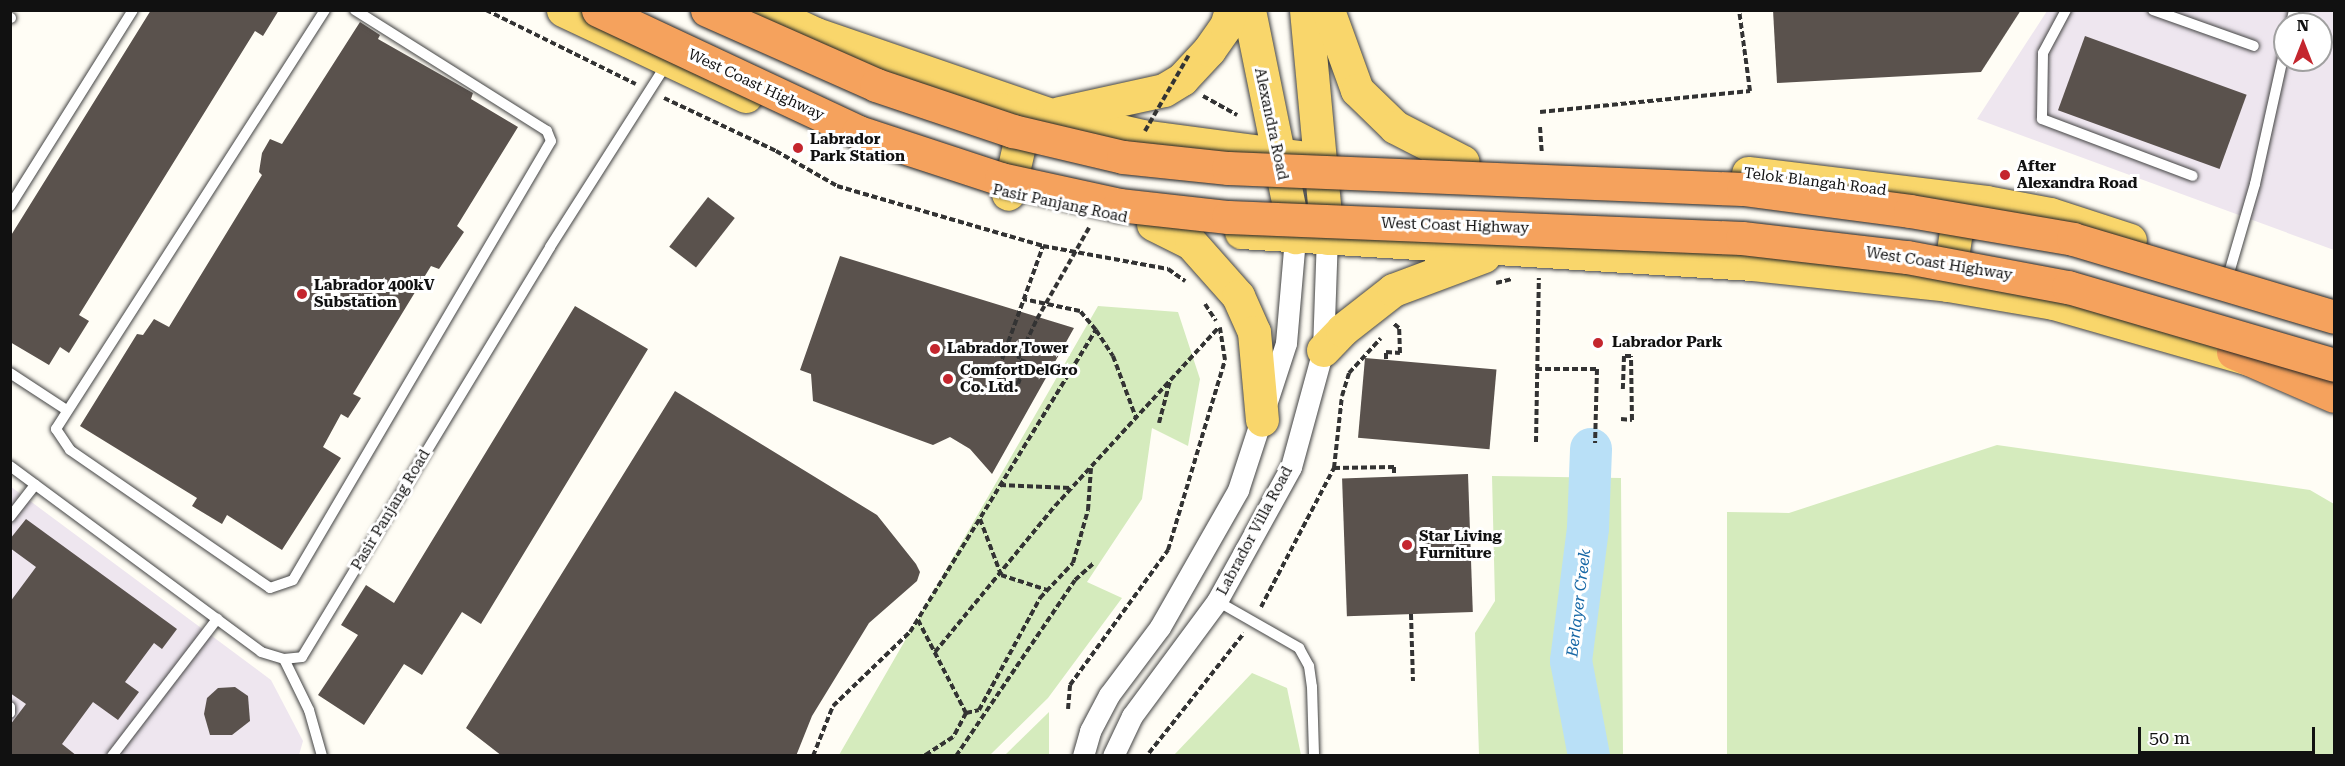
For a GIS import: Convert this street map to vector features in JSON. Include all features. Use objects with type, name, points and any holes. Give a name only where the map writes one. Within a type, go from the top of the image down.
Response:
[{"type":"highway","name":"West Coast Highway","points":[[598,10],[858,132],[1001,179],[1119,205],[1228,217],[1742,238],[1907,257],[2068,287],[2334,365]]},
{"type":"highway","points":[[707,10],[876,85],[1013,131],[1123,157],[1228,168],[1743,189],[1888,208],[2073,239],[2334,316]]},
{"type":"highway","points":[[2233,352],[2334,396]]},
{"type":"main road","name":"Pasir Panjang Road","points":[[563,10],[668,63],[794,116],[990,191],[1153,224],[1295,237]]},
{"type":"main road","points":[[764,10],[816,34],[1052,115],[1142,136],[1278,156]]},
{"type":"main road","points":[[1052,115],[1164,90],[1182,79],[1209,50],[1231,10]]},
{"type":"main road","name":"Alexandra Road","points":[[1249,10],[1295,237]]},
{"type":"main road","points":[[1306,10],[1327,238]]},
{"type":"main road","points":[[1328,10],[1357,90],[1395,127],[1463,162]]},
{"type":"main road","points":[[993,96],[1020,141],[1008,194]]},
{"type":"main road","name":"Telok Blangah Road","points":[[1278,156],[1745,173],[1986,202],[2050,214],[2334,307]]},
{"type":"main road","points":[[1948,285],[1956,231],[1986,202]]},
{"type":"main road","points":[[1153,224],[1191,243],[1238,296],[1254,332],[1262,420]]},
{"type":"main road","points":[[1295,237],[1753,264],[1948,285],[2053,303],[2233,352],[2334,391]]},
{"type":"main road","points":[[1323,350],[1342,330],[1393,290],[1450,266],[1506,249]]},
{"type":"street","points":[[1083,756],[1090,730],[1109,694],[1178,597],[1238,490],[1286,343],[1295,237]]},
{"type":"street","name":"Labrador Villa Road","points":[[1113,756],[1132,716],[1214,606],[1291,466],[1323,350],[1327,238]]},
{"type":"street","name":"Labrador Villa Road","points":[[1178,597],[1179,623],[1190,625],[1214,606]]},
{"type":"lane","points":[[10,206],[133,10]]},
{"type":"lane","points":[[325,10],[65,409],[56,429],[70,450],[270,588],[293,580],[551,141],[547,131],[355,10]]},
{"type":"lane","points":[[2066,10],[2043,53],[2042,119],[2193,176]]},
{"type":"lane","points":[[2153,10],[2254,46]]},
{"type":"lane","name":"Pasir Panjang Road","points":[[10,466],[261,652],[284,658],[302,657],[550,248],[648,90],[668,63]]},
{"type":"lane","points":[[2229,273],[2255,184],[2280,72]]},
{"type":"lane","points":[[10,373],[65,409]]},
{"type":"lane","points":[[10,517],[35,484]]},
{"type":"lane","points":[[1214,606],[1253,621],[1299,648],[1309,666],[1314,756]]},
{"type":"lane","points":[[112,756],[217,619]]},
{"type":"lane","points":[[284,658],[309,710],[322,756]]},
{"type":"lane","points":[[10,707],[10,712]]},
{"type":"path","points":[[486,10],[776,151],[837,186],[1043,246],[1168,269],[1195,289]]},
{"type":"path","points":[[1540,112],[1750,91],[1739,10]]},
{"type":"path","points":[[1197,92],[1237,115]]},
{"type":"path","points":[[1540,127],[1542,165]]},
{"type":"path","points":[[1026,362],[1018,384],[996,376],[1043,246]]},
{"type":"path","points":[[1536,442],[1536,303],[1542,250]]},
{"type":"path","points":[[1068,709],[1070,685],[1168,550],[1225,360],[1220,326],[1201,297]]},
{"type":"path","points":[[1023,299],[1080,311],[1113,356],[1136,418]]},
{"type":"path","points":[[1149,753],[1253,621],[1335,468],[1342,396],[1349,373],[1393,323]]},
{"type":"path","points":[[935,652],[1072,488],[1220,326]]},
{"type":"path","points":[[1386,358],[1386,352],[1400,354],[1399,328]]},
{"type":"path","points":[[813,756],[833,706],[918,620],[1096,330]]},
{"type":"path","points":[[1621,419],[1632,420],[1630,356],[1624,356],[1623,391]]},
{"type":"path","points":[[1536,369],[1597,369],[1596,443]]},
{"type":"path","points":[[1158,423],[1170,380]]},
{"type":"path","points":[[924,756],[953,737],[966,713],[979,710],[1047,591],[1074,563],[1088,510],[1091,467]]},
{"type":"path","points":[[1335,468],[1394,467],[1394,476]]},
{"type":"path","points":[[1000,485],[1072,488]]},
{"type":"path","points":[[980,518],[1001,575]]},
{"type":"path","points":[[956,756],[1075,580],[1094,563]]},
{"type":"path","points":[[1001,575],[1047,591]]},
{"type":"path","points":[[1411,614],[1413,681]]},
{"type":"path","points":[[918,620],[966,713]]},
{"type":"shaded area","points":[[2047,11],[2334,11],[2334,250],[1977,119]]},
{"type":"shaded area","points":[[10,486],[271,680],[303,741],[299,755],[11,755]]},
{"type":"green space","points":[[1098,306],[1178,312],[1200,379],[1188,446],[1152,428],[1142,499],[1087,582],[1122,598],[1048,698],[990,755],[839,755]]},
{"type":"green space","points":[[1997,445],[2310,490],[2334,504],[2334,755],[1727,755],[1727,512],[1789,513]]},
{"type":"green space","points":[[1492,476],[1621,478],[1623,755],[1479,755],[1475,633],[1495,601]]},
{"type":"green space","points":[[1252,673],[1287,688],[1301,755],[1174,755]]},
{"type":"green space","points":[[1049,712],[1049,755],[1005,755]]},
{"type":"building","points":[[151,10],[279,10],[263,36],[255,31],[79,315],[89,321],[69,353],[60,347],[49,365],[10,342],[10,237]]},
{"type":"building","points":[[1773,10],[2021,10],[1981,72],[1777,83]]},
{"type":"building","name":"Labrador 400kV Substation","points":[[360,22],[380,35],[378,39],[473,93],[471,99],[518,127],[457,226],[464,232],[439,269],[431,266],[353,394],[361,398],[348,418],[341,414],[323,447],[341,458],[282,550],[227,515],[222,524],[192,506],[197,498],[80,426],[137,334],[143,335],[154,319],[169,327],[262,175],[259,172],[262,153],[270,139],[282,144]]},
{"type":"building","points":[[2085,36],[2247,95],[2220,169],[2058,110]]},
{"type":"building","points":[[708,197],[735,218],[696,268],[669,247]]},
{"type":"building","name":"Labrador Tower","points":[[840,256],[1074,328],[992,474],[970,449],[950,437],[933,445],[813,401],[811,374],[800,370]]},
{"type":"building","points":[[575,306],[648,349],[481,624],[462,612],[422,675],[404,664],[364,725],[318,695],[358,635],[341,625],[366,585],[394,603]]},
{"type":"building","points":[[1365,358],[1496,370],[1490,449],[1358,438]]},
{"type":"building","points":[[675,391],[877,515],[916,564],[920,572],[917,581],[869,623],[812,716],[796,756],[502,756],[466,728]]},
{"type":"building","name":"Star Living Furniture","points":[[1468,474],[1473,612],[1347,616],[1342,478]]},
{"type":"building","points":[[26,519],[177,629],[162,649],[154,643],[125,682],[139,692],[118,720],[93,702],[62,744],[77,756],[10,756],[10,725],[26,704],[10,693],[10,602],[36,567],[10,548],[10,539]]},
{"type":"building","points":[[235,687],[248,696],[250,721],[232,735],[210,735],[204,714],[207,698],[218,688]]},
{"type":"waterway","name":"Berlayer Creek","points":[[1589,756],[1571,661],[1588,528],[1591,449]]},
{"type":"place","name":"Labrador Park Station","points":[[798,148]]},
{"type":"place","name":"After Alexandra Road","points":[[2005,175]]},
{"type":"place","name":"Labrador 400kV Substation","points":[[302,294]]},
{"type":"place","name":"Labrador Park","points":[[1598,343]]},
{"type":"place","name":"Labrador Tower","points":[[935,349]]},
{"type":"place","name":"ComfortDelGro Co. Ltd.","points":[[948,379]]},
{"type":"place","name":"Star Living Furniture","points":[[1407,545]]}]
